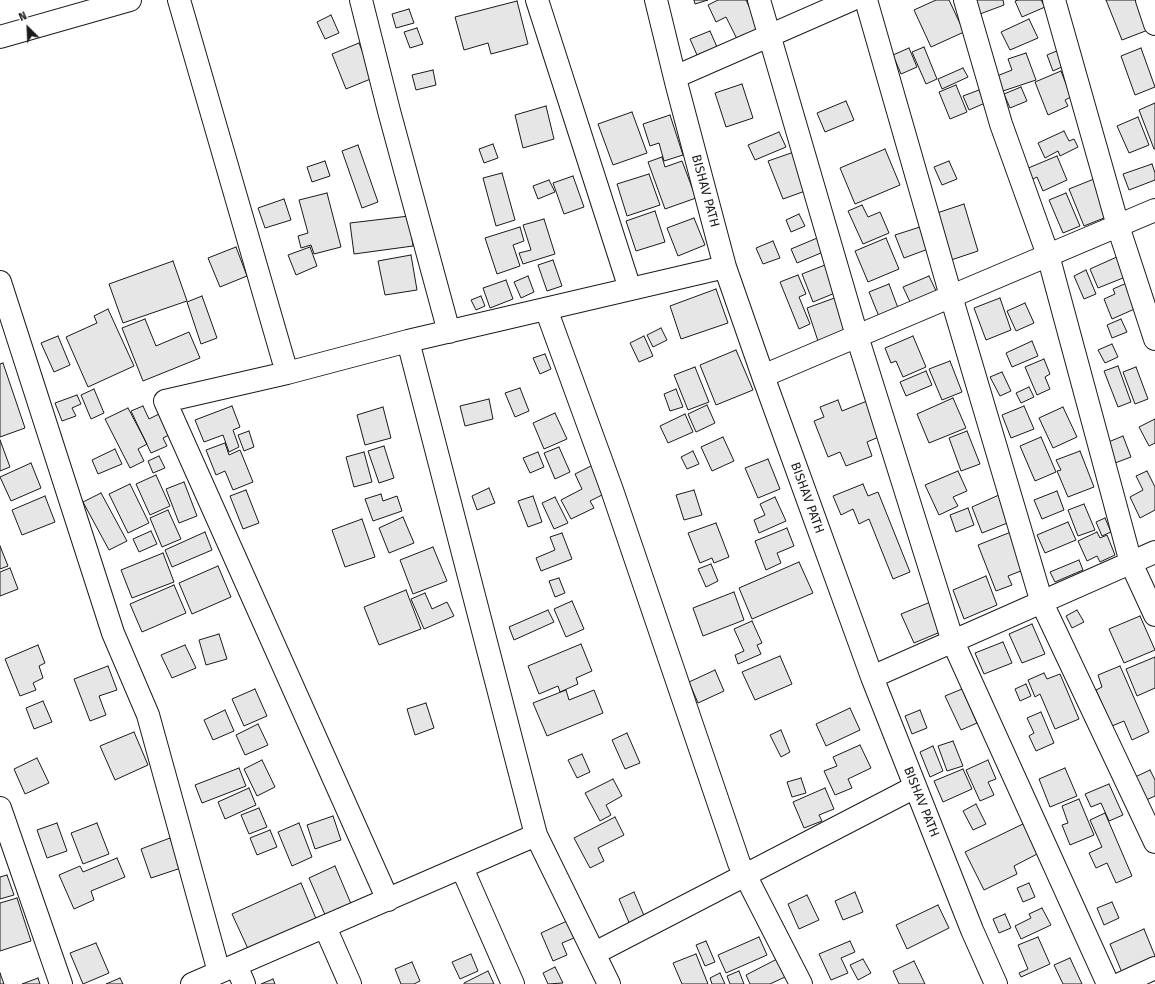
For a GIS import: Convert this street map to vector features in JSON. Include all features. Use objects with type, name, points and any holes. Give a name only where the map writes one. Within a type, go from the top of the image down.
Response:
[{"type":"street","points":[[0,37],[130,0]]},
{"type":"street","points":[[179,0],[286,374]]},
{"type":"street","points":[[361,0],[448,332]]},
{"type":"street","points":[[537,0],[630,289]]},
{"type":"street","name":"BISHAV PATH","points":[[656,0],[725,267],[872,677],[969,923],[996,984]]},
{"type":"street","points":[[759,0],[857,336],[953,642],[1108,984]]},
{"type":"street","points":[[675,77],[851,0]]},
{"type":"street","points":[[866,0],[951,296],[1042,602],[1155,842]]},
{"type":"street","points":[[965,0],[1001,124],[1048,255],[1131,563],[1155,615]]},
{"type":"street","points":[[1054,0],[1118,226],[1155,339]]},
{"type":"street","points":[[1147,0],[1155,24]]},
{"type":"street","points":[[763,376],[1155,210]]},
{"type":"street","points":[[388,900],[165,401],[286,374],[408,341],[725,267]]},
{"type":"street","points":[[0,282],[113,633],[148,715],[233,974]]},
{"type":"street","points":[[546,309],[612,490],[737,855],[800,984]]},
{"type":"street","points":[[408,341],[536,835],[609,984]]},
{"type":"street","points":[[872,677],[1155,552]]},
{"type":"street","points":[[594,953],[916,787]]},
{"type":"street","points":[[0,808],[61,984]]},
{"type":"street","points":[[192,984],[233,974],[325,927],[536,835]]},
{"type":"street","points":[[462,868],[513,984]]},
{"type":"street","points":[[325,927],[350,984]]},
{"type":"street","points":[[1120,984],[1155,968]]},
{"type":"building","points":[[694,0],[708,0],[695,4]]},
{"type":"building","points":[[718,0],[746,0],[761,32],[739,43],[726,17],[716,22],[708,5]]},
{"type":"building","points":[[936,0],[949,0],[964,32],[931,47],[914,10]]},
{"type":"building","points":[[975,0],[1003,0],[1004,5],[980,14]]},
{"type":"building","points":[[1041,0],[1045,7],[1022,17],[1015,1]]},
{"type":"building","points":[[1106,0],[1136,0],[1148,30],[1122,40]]},
{"type":"building","points":[[517,1],[528,44],[491,54],[488,43],[464,50],[455,17]]},
{"type":"building","points":[[409,9],[414,23],[396,28],[392,14]]},
{"type":"building","points":[[331,15],[339,33],[325,39],[317,22]]},
{"type":"building","points":[[1029,19],[1038,38],[1010,50],[1001,32]]},
{"type":"building","points":[[417,28],[423,44],[410,48],[404,32]]},
{"type":"building","points":[[710,31],[717,47],[697,55],[690,39]]},
{"type":"building","points":[[359,43],[373,78],[346,89],[332,54]]},
{"type":"building","points":[[924,47],[937,79],[926,84],[912,52]]},
{"type":"building","points":[[909,48],[917,67],[901,74],[893,55]]},
{"type":"building","points":[[1141,48],[1155,87],[1135,95],[1121,56]]},
{"type":"building","points":[[1059,50],[1066,65],[1053,71],[1047,55]]},
{"type":"building","points":[[1026,53],[1036,80],[1003,91],[997,76],[1012,70],[1008,59]]},
{"type":"building","points":[[963,68],[968,77],[942,89],[938,79]]},
{"type":"building","points":[[433,70],[436,85],[416,90],[412,75]]},
{"type":"building","points":[[1061,71],[1071,97],[1065,100],[1068,106],[1048,115],[1035,82]]},
{"type":"building","points":[[742,84],[753,118],[726,127],[715,93]]},
{"type":"building","points":[[956,85],[967,112],[950,119],[939,92]]},
{"type":"building","points":[[1021,87],[1027,101],[1010,108],[1004,94]]},
{"type":"building","points":[[979,90],[985,103],[969,110],[963,96]]},
{"type":"building","points":[[846,101],[854,120],[825,132],[817,113]]},
{"type":"building","points":[[1155,103],[1155,149],[1154,149],[1139,110]]},
{"type":"building","points":[[546,106],[554,139],[523,148],[515,115]]},
{"type":"building","points":[[632,112],[647,153],[613,165],[598,124]]},
{"type":"building","points":[[670,115],[683,155],[664,161],[659,143],[650,146],[643,124]]},
{"type":"building","points":[[1138,117],[1149,145],[1129,153],[1117,126]]},
{"type":"building","points":[[1064,131],[1069,141],[1074,139],[1078,147],[1060,156],[1058,151],[1045,158],[1038,143]]},
{"type":"building","points":[[779,132],[786,147],[755,160],[748,145]]},
{"type":"building","points":[[493,144],[498,158],[484,163],[479,149]]},
{"type":"building","points":[[358,145],[378,202],[362,208],[342,151]]},
{"type":"building","points":[[885,149],[900,185],[855,204],[840,168]]},
{"type":"building","points":[[794,152],[808,190],[783,199],[768,161]]},
{"type":"building","points":[[1057,156],[1067,180],[1043,191],[1037,177],[1031,180],[1026,169]]},
{"type":"building","points":[[662,157],[665,167],[682,161],[696,198],[665,209],[648,162]]},
{"type":"building","points":[[325,161],[330,176],[312,182],[307,167]]},
{"type":"building","points":[[949,161],[957,179],[942,185],[934,167]]},
{"type":"building","points":[[1152,164],[1155,173],[1155,180],[1129,190],[1123,174]]},
{"type":"building","points":[[502,173],[515,220],[496,226],[483,178]]},
{"type":"building","points":[[649,174],[660,205],[627,216],[617,184]]},
{"type":"building","points":[[573,176],[584,207],[564,214],[553,183]]},
{"type":"building","points":[[1094,179],[1109,216],[1084,226],[1069,189]]},
{"type":"building","points":[[549,180],[555,192],[538,199],[533,186]]},
{"type":"building","points":[[327,193],[341,247],[314,254],[311,245],[301,248],[298,236],[308,233],[299,200]]},
{"type":"building","points":[[1066,193],[1080,226],[1063,233],[1049,200]]},
{"type":"building","points":[[284,199],[291,220],[265,228],[258,208]]},
{"type":"building","points":[[964,204],[978,251],[951,260],[937,213]]},
{"type":"building","points":[[862,205],[868,217],[880,212],[889,233],[863,244],[848,211]]},
{"type":"building","points":[[655,211],[665,242],[636,251],[626,221]]},
{"type":"building","points":[[799,214],[805,226],[791,232],[786,220]]},
{"type":"building","points":[[409,216],[413,246],[354,254],[350,223]]},
{"type":"building","points":[[694,218],[705,245],[678,256],[667,228]]},
{"type":"building","points":[[544,219],[555,254],[523,264],[519,253],[531,250],[523,225]]},
{"type":"building","points":[[923,226],[931,248],[904,258],[895,235]]},
{"type":"building","points":[[520,227],[524,241],[513,245],[520,266],[497,274],[485,238]]},
{"type":"building","points":[[822,236],[828,250],[797,263],[791,249]]},
{"type":"building","points":[[886,238],[899,269],[868,282],[855,251]]},
{"type":"building","points":[[773,241],[780,258],[763,264],[756,248]]},
{"type":"building","points":[[236,247],[247,276],[220,287],[208,258]]},
{"type":"building","points":[[310,247],[317,266],[296,275],[288,255]]},
{"type":"building","points":[[411,255],[417,290],[385,295],[378,261]]},
{"type":"building","points":[[1119,256],[1128,276],[1098,288],[1090,269]]},
{"type":"building","points":[[553,260],[562,286],[547,291],[538,265]]},
{"type":"building","points":[[173,261],[187,301],[123,323],[109,284]]},
{"type":"building","points":[[825,265],[835,293],[813,302],[802,274]]},
{"type":"building","points":[[1086,270],[1096,294],[1084,299],[1074,276]]},
{"type":"building","points":[[798,275],[806,294],[799,297],[810,324],[799,329],[780,282]]},
{"type":"building","points":[[528,276],[534,292],[521,298],[514,282]]},
{"type":"building","points":[[929,276],[937,293],[911,304],[903,287]]},
{"type":"building","points":[[506,280],[513,299],[490,308],[483,288]]},
{"type":"building","points":[[1129,282],[1139,307],[1112,319],[1104,299],[1115,294],[1113,289]]},
{"type":"building","points":[[889,284],[901,316],[882,324],[869,292]]},
{"type":"building","points":[[716,289],[728,323],[681,339],[670,306]]},
{"type":"building","points":[[202,296],[217,338],[201,344],[187,302]]},
{"type":"building","points":[[481,296],[485,306],[476,310],[471,300]]},
{"type":"building","points":[[840,296],[852,329],[818,341],[807,308]]},
{"type":"building","points":[[1000,298],[1011,330],[986,340],[974,308]]},
{"type":"building","points":[[1025,303],[1034,323],[1016,331],[1007,311]]},
{"type":"building","points":[[108,309],[134,366],[88,387],[66,337],[97,323],[94,316]]},
{"type":"building","points":[[145,319],[156,346],[189,332],[200,358],[143,381],[122,328]]},
{"type":"building","points":[[1121,319],[1127,332],[1112,338],[1107,325]]},
{"type":"building","points":[[661,328],[667,340],[653,347],[647,335]]},
{"type":"building","points":[[58,336],[70,365],[54,372],[41,343]]},
{"type":"building","points":[[644,336],[653,356],[639,362],[630,343]]},
{"type":"building","points":[[913,336],[926,367],[903,377],[896,361],[891,363],[885,348]]},
{"type":"building","points":[[1032,341],[1038,356],[1012,367],[1006,353]]},
{"type":"building","points":[[1112,344],[1118,357],[1105,363],[1098,350]]},
{"type":"building","points":[[736,350],[753,390],[716,405],[700,365]]},
{"type":"building","points":[[545,354],[551,369],[540,374],[533,358]]},
{"type":"building","points":[[1044,359],[1050,374],[1045,377],[1050,389],[1037,395],[1025,367]]},
{"type":"building","points":[[950,361],[962,392],[942,400],[929,369]]},
{"type":"building","points":[[3,363],[25,428],[0,437],[0,364]]},
{"type":"building","points":[[1118,366],[1131,402],[1118,407],[1104,371]]},
{"type":"building","points":[[695,367],[709,402],[688,410],[674,375]]},
{"type":"building","points":[[1136,367],[1148,399],[1135,404],[1123,372]]},
{"type":"building","points":[[926,371],[932,385],[906,396],[900,382]]},
{"type":"building","points":[[1002,372],[1011,391],[1000,396],[990,377]]},
{"type":"building","points":[[1029,387],[1034,397],[1021,403],[1016,393]]},
{"type":"building","points":[[520,388],[529,411],[515,417],[505,393]]},
{"type":"building","points":[[94,389],[104,413],[91,419],[81,395]]},
{"type":"building","points":[[676,389],[683,407],[670,411],[664,394]]},
{"type":"building","points":[[77,395],[81,404],[72,408],[76,416],[62,421],[55,403]]},
{"type":"building","points":[[953,398],[966,428],[929,443],[917,414]]},
{"type":"building","points":[[489,399],[493,419],[465,426],[460,406]]},
{"type":"building","points":[[838,400],[842,411],[867,401],[881,436],[867,442],[872,456],[846,466],[840,452],[828,457],[814,421],[824,417],[820,407]]},
{"type":"building","points":[[707,405],[715,423],[696,432],[688,414]]},
{"type":"building","points":[[143,406],[149,419],[167,410],[177,431],[163,438],[167,446],[151,453],[131,411]]},
{"type":"building","points":[[232,406],[240,427],[233,430],[239,447],[229,452],[223,435],[204,442],[195,420]]},
{"type":"building","points":[[1024,406],[1034,429],[1011,438],[1002,415]]},
{"type":"building","points":[[383,407],[391,438],[365,445],[357,415]]},
{"type":"building","points":[[1063,407],[1077,437],[1053,448],[1039,418]]},
{"type":"building","points":[[128,408],[147,444],[138,449],[144,461],[130,468],[105,419]]},
{"type":"building","points":[[555,413],[567,439],[544,449],[533,423]]},
{"type":"building","points":[[685,414],[693,432],[668,443],[660,426]]},
{"type":"building","points":[[1155,419],[1155,443],[1149,446],[1139,427]]},
{"type":"building","points":[[249,431],[254,447],[244,451],[238,435]]},
{"type":"building","points":[[967,431],[980,464],[961,471],[949,438]]},
{"type":"building","points":[[1123,436],[1131,457],[1115,463],[1106,443]]},
{"type":"building","points":[[723,437],[734,461],[712,471],[701,447]]},
{"type":"building","points":[[1041,437],[1056,472],[1035,481],[1020,446]]},
{"type":"building","points":[[0,440],[10,467],[0,471]]},
{"type":"building","points":[[225,443],[229,455],[240,450],[253,482],[233,490],[225,471],[216,475],[206,450]]},
{"type":"building","points":[[384,446],[394,478],[379,483],[368,451]]},
{"type":"building","points":[[559,447],[570,472],[555,479],[544,453]]},
{"type":"building","points":[[115,449],[122,464],[98,474],[92,460]]},
{"type":"building","points":[[693,451],[699,464],[687,469],[681,457]]},
{"type":"building","points":[[1080,451],[1094,487],[1068,497],[1057,471],[1061,470],[1056,460]]},
{"type":"building","points":[[364,452],[372,482],[354,487],[346,457]]},
{"type":"building","points":[[538,452],[544,467],[530,473],[523,458]]},
{"type":"building","points":[[159,456],[165,468],[153,473],[148,461]]},
{"type":"building","points":[[768,459],[780,489],[758,498],[745,468]]},
{"type":"building","points":[[31,463],[41,488],[11,501],[0,477]]},
{"type":"building","points":[[593,465],[606,493],[590,501],[594,508],[571,519],[561,500],[582,489],[575,474]]},
{"type":"building","points":[[958,471],[967,491],[953,497],[958,506],[939,515],[925,485]]},
{"type":"building","points":[[1147,471],[1155,487],[1155,510],[1140,518],[1130,497],[1143,490],[1136,476]]},
{"type":"building","points":[[156,475],[170,506],[150,515],[136,484]]},
{"type":"building","points":[[184,482],[197,516],[179,523],[166,489]]},
{"type":"building","points":[[130,484],[149,523],[128,533],[109,494]]},
{"type":"building","points":[[863,484],[868,496],[878,492],[910,572],[893,579],[869,519],[859,524],[853,509],[841,515],[833,496]]},
{"type":"building","points":[[489,488],[495,503],[477,510],[472,496]]},
{"type":"building","points":[[246,490],[259,523],[243,529],[230,496]]},
{"type":"building","points":[[694,490],[702,515],[684,520],[676,495]]},
{"type":"building","points":[[1057,491],[1064,510],[1042,519],[1034,500]]},
{"type":"building","points":[[101,493],[127,541],[109,550],[83,502]]},
{"type":"building","points":[[381,494],[383,501],[397,496],[402,511],[373,521],[365,499]]},
{"type":"building","points":[[999,495],[1010,522],[982,533],[972,507]]},
{"type":"building","points":[[45,496],[55,522],[22,535],[12,510]]},
{"type":"building","points":[[533,496],[542,522],[528,527],[518,501]]},
{"type":"building","points":[[555,497],[568,523],[554,529],[542,503]]},
{"type":"building","points":[[775,497],[786,521],[759,533],[754,520],[765,515],[760,504]]},
{"type":"building","points":[[1084,504],[1095,530],[1078,536],[1068,510]]},
{"type":"building","points":[[968,508],[974,525],[956,532],[950,515]]},
{"type":"building","points":[[168,510],[181,539],[162,547],[150,518]]},
{"type":"building","points":[[403,517],[414,543],[389,553],[379,528]]},
{"type":"building","points":[[1105,518],[1111,532],[1102,536],[1096,522]]},
{"type":"building","points":[[362,519],[375,557],[345,567],[332,530]]},
{"type":"building","points":[[1068,522],[1076,540],[1045,553],[1037,535]]},
{"type":"building","points":[[716,523],[729,557],[714,563],[712,558],[700,563],[688,533]]},
{"type":"building","points":[[787,528],[794,546],[777,553],[781,563],[766,570],[755,541]]},
{"type":"building","points":[[151,531],[157,544],[139,552],[133,539]]},
{"type":"building","points":[[205,532],[212,550],[172,567],[165,550]]},
{"type":"building","points":[[1011,532],[1026,569],[1008,576],[1012,585],[996,591],[978,545]]},
{"type":"building","points":[[1097,532],[1100,538],[1107,535],[1115,555],[1100,562],[1097,556],[1087,561],[1078,541]]},
{"type":"building","points":[[562,533],[572,559],[541,571],[536,558],[555,550],[550,537]]},
{"type":"building","points":[[0,546],[8,566],[0,569]]},
{"type":"building","points":[[433,547],[447,581],[413,594],[400,560]]},
{"type":"building","points":[[163,553],[174,582],[132,598],[121,570]]},
{"type":"building","points":[[1079,560],[1083,570],[1055,582],[1050,572]]},
{"type":"building","points":[[799,562],[813,593],[752,619],[739,588]]},
{"type":"building","points":[[711,564],[718,581],[706,587],[698,569]]},
{"type":"building","points":[[218,566],[231,597],[192,614],[179,583]]},
{"type":"building","points":[[10,568],[18,589],[0,596],[0,572]]},
{"type":"building","points":[[986,576],[997,605],[964,619],[953,590]]},
{"type":"building","points":[[559,578],[565,593],[555,597],[549,581]]},
{"type":"building","points":[[174,585],[186,613],[142,632],[130,604]]},
{"type":"building","points":[[406,590],[421,629],[379,645],[364,607]]},
{"type":"building","points":[[734,592],[744,620],[703,636],[693,608]]},
{"type":"building","points":[[425,593],[432,609],[447,602],[454,616],[424,629],[411,599]]},
{"type":"building","points":[[572,601],[584,629],[566,637],[554,609]]},
{"type":"building","points":[[933,601],[945,630],[914,643],[901,614]]},
{"type":"building","points":[[548,610],[554,622],[514,640],[509,627]]},
{"type":"building","points":[[1077,610],[1084,622],[1072,628],[1066,616]]},
{"type":"building","points":[[1140,616],[1155,650],[1124,663],[1109,629]]},
{"type":"building","points":[[752,621],[762,643],[757,645],[761,654],[738,664],[735,655],[744,651],[734,629]]},
{"type":"building","points":[[1032,624],[1045,654],[1022,663],[1009,634]]},
{"type":"building","points":[[219,634],[227,659],[206,665],[199,640]]},
{"type":"building","points":[[1003,642],[1012,663],[984,674],[975,653]]},
{"type":"building","points":[[581,644],[592,671],[576,678],[578,684],[560,692],[558,686],[539,694],[528,666]]},
{"type":"building","points":[[38,645],[45,663],[39,666],[43,678],[33,683],[36,690],[20,696],[5,659]]},
{"type":"building","points":[[185,645],[196,668],[172,678],[161,655]]},
{"type":"building","points":[[780,656],[792,684],[755,700],[742,672]]},
{"type":"building","points":[[1155,657],[1155,688],[1137,696],[1126,669]]},
{"type":"building","points":[[108,666],[117,690],[99,696],[106,715],[90,721],[74,679]]},
{"type":"building","points":[[1120,666],[1149,732],[1132,740],[1124,721],[1112,726],[1096,690],[1102,687],[1098,675]]},
{"type":"building","points":[[715,670],[724,691],[698,703],[689,682]]},
{"type":"building","points":[[1044,673],[1047,679],[1060,674],[1079,719],[1055,729],[1040,694],[1035,697],[1028,680]]},
{"type":"building","points":[[1026,684],[1031,696],[1020,701],[1015,689]]},
{"type":"building","points":[[255,689],[267,716],[244,726],[232,699]]},
{"type":"building","points":[[962,689],[977,723],[961,730],[945,696]]},
{"type":"building","points":[[566,690],[569,700],[594,690],[603,713],[547,736],[533,703]]},
{"type":"building","points":[[43,701],[52,722],[34,729],[26,708]]},
{"type":"building","points":[[426,703],[434,728],[415,735],[407,709]]},
{"type":"building","points":[[850,708],[860,730],[826,746],[816,724]]},
{"type":"building","points":[[225,710],[234,731],[213,740],[204,720]]},
{"type":"building","points":[[920,710],[927,728],[912,734],[905,716]]},
{"type":"building","points":[[1041,712],[1054,743],[1036,751],[1029,736],[1034,733],[1027,718]]},
{"type":"building","points":[[258,724],[268,745],[245,755],[236,735]]},
{"type":"building","points":[[781,730],[790,752],[781,757],[770,735]]},
{"type":"building","points":[[134,732],[148,765],[115,780],[100,746]]},
{"type":"building","points":[[627,733],[640,763],[625,769],[612,740]]},
{"type":"building","points":[[953,741],[963,766],[947,771],[938,746]]},
{"type":"building","points":[[860,745],[871,768],[848,779],[852,788],[835,795],[824,771],[837,766],[833,757]]},
{"type":"building","points":[[933,746],[943,771],[930,777],[920,752]]},
{"type":"building","points":[[582,754],[590,772],[577,778],[568,760]]},
{"type":"building","points":[[37,758],[49,783],[25,794],[14,769]]},
{"type":"building","points":[[262,760],[275,787],[257,796],[244,769]]},
{"type":"building","points":[[988,760],[996,779],[988,782],[994,795],[980,801],[966,770]]},
{"type":"building","points":[[239,768],[246,786],[202,803],[195,785]]},
{"type":"building","points":[[1065,768],[1077,796],[1050,807],[1039,779]]},
{"type":"building","points":[[963,769],[972,789],[943,802],[934,781]]},
{"type":"building","points":[[1150,770],[1155,780],[1155,796],[1144,801],[1133,778]]},
{"type":"building","points":[[801,778],[806,793],[792,797],[787,782]]},
{"type":"building","points":[[613,779],[622,796],[606,805],[611,815],[600,821],[585,793]]},
{"type":"building","points":[[1109,784],[1123,815],[1109,821],[1101,803],[1091,807],[1085,794]]},
{"type":"building","points":[[249,788],[256,805],[225,819],[218,802]]},
{"type":"building","points":[[825,788],[834,809],[819,815],[822,821],[804,828],[793,802]]},
{"type":"building","points":[[1079,799],[1094,835],[1070,845],[1062,825],[1068,823],[1062,806]]},
{"type":"building","points":[[976,804],[986,824],[973,830],[963,811]]},
{"type":"building","points":[[259,808],[267,827],[249,834],[241,815]]},
{"type":"building","points":[[1105,813],[1132,876],[1116,883],[1107,863],[1096,868],[1089,853],[1102,847],[1090,820]]},
{"type":"building","points":[[333,816],[341,840],[315,849],[307,825]]},
{"type":"building","points":[[615,817],[624,835],[598,848],[604,861],[590,868],[574,838]]},
{"type":"building","points":[[57,823],[67,851],[47,858],[37,830]]},
{"type":"building","points":[[97,823],[109,854],[83,864],[71,833]]},
{"type":"building","points":[[299,823],[312,857],[292,866],[278,832]]},
{"type":"building","points":[[1025,823],[1039,853],[1014,866],[1017,874],[984,890],[965,852]]},
{"type":"building","points":[[270,830],[277,847],[257,855],[250,838]]},
{"type":"building","points":[[170,838],[181,868],[151,878],[141,849]]},
{"type":"building","points":[[117,858],[125,877],[91,891],[94,900],[74,909],[59,875],[80,866],[83,872]]},
{"type":"building","points":[[335,866],[352,906],[326,917],[309,878]]},
{"type":"building","points":[[7,875],[14,895],[0,899],[0,877]]},
{"type":"building","points":[[301,883],[317,921],[249,951],[232,914]]},
{"type":"building","points":[[1029,883],[1035,897],[1023,902],[1017,888]]},
{"type":"building","points":[[634,892],[648,925],[633,932],[619,899]]},
{"type":"building","points":[[855,892],[863,912],[843,920],[835,901]]},
{"type":"building","points":[[807,895],[819,920],[799,929],[788,904]]},
{"type":"building","points":[[17,898],[31,941],[0,951],[0,903]]},
{"type":"building","points":[[1112,902],[1119,918],[1104,925],[1097,908]]},
{"type":"building","points":[[938,905],[949,928],[907,949],[896,925]]},
{"type":"building","points":[[1042,908],[1051,925],[1021,939],[1015,926],[1031,918],[1029,914]]},
{"type":"building","points":[[1005,914],[1011,928],[999,933],[993,919]]},
{"type":"building","points":[[567,921],[574,938],[562,943],[567,955],[553,961],[541,933]]},
{"type":"building","points":[[1144,929],[1155,956],[1155,962],[1123,975],[1110,944]]},
{"type":"building","points":[[759,937],[767,955],[726,973],[718,955]]},
{"type":"building","points":[[1038,937],[1050,964],[1021,977],[1019,973],[1028,969],[1018,945]]},
{"type":"building","points":[[706,941],[715,962],[705,966],[696,945]]},
{"type":"building","points":[[850,941],[855,952],[841,958],[848,973],[831,980],[819,954]]},
{"type":"building","points":[[96,943],[109,973],[83,984],[70,953]]},
{"type":"building","points":[[471,954],[478,971],[460,979],[452,962]]},
{"type":"building","points":[[696,954],[708,984],[682,984],[673,963]]},
{"type":"building","points":[[779,958],[787,976],[770,984],[750,984],[746,975]]},
{"type":"building","points":[[1070,958],[1082,984],[1063,984],[1054,965]]},
{"type":"building","points":[[863,959],[871,973],[858,980],[850,965]]},
{"type":"building","points":[[914,961],[925,984],[899,984],[893,971]]},
{"type":"building","points":[[412,962],[420,981],[414,984],[401,984],[395,969]]},
{"type":"building","points":[[555,967],[563,983],[548,984],[543,973]]},
{"type":"building","points":[[488,971],[494,984],[464,984],[464,983]]},
{"type":"building","points":[[739,971],[744,984],[730,984],[727,976]]},
{"type":"building","points":[[0,973],[4,984],[0,984]]},
{"type":"building","points":[[720,973],[725,984],[712,984],[710,978]]},
{"type":"building","points":[[38,978],[40,984],[22,984]]},
{"type":"building","points":[[120,978],[123,984],[106,984]]},
{"type":"building","points":[[273,979],[275,984],[261,984]]}]
